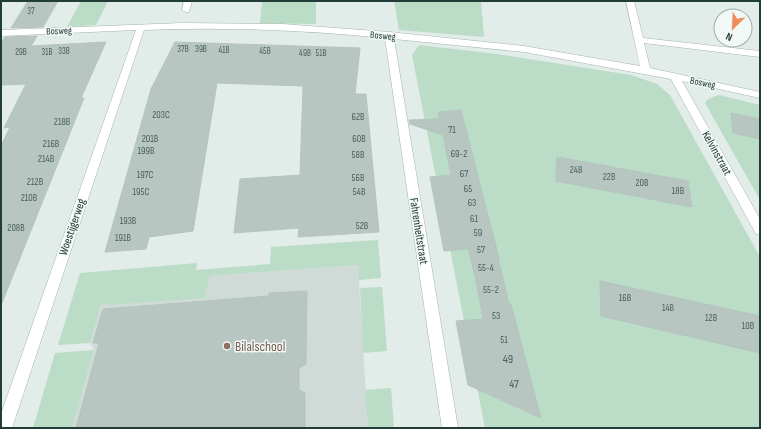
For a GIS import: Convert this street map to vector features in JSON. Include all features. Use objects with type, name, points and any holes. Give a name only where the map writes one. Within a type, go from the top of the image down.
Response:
[{"type":"street","points":[[186,10],[188,1]]},
{"type":"street","points":[[630,1],[646,70]]},
{"type":"street","name":"Bosweg","points":[[1,34],[141,27],[283,27],[389,35],[524,49],[646,70],[760,94]]},
{"type":"street","name":"Woestijgerweg","points":[[4,428],[141,27]]},
{"type":"street","name":"Fahrenheitstraat","points":[[389,35],[450,428]]},
{"type":"street","points":[[640,40],[760,54]]},
{"type":"street","name":"Kelvinstraat","points":[[674,76],[760,230]]},
{"type":"shaded area","name":"Bilalschool","points":[[358,265],[368,428],[72,428],[94,350],[90,343],[101,304],[209,276]]},
{"type":"green space","points":[[81,1],[108,1],[96,25],[67,27]]},
{"type":"green space","points":[[262,1],[316,1],[316,24],[260,23]]},
{"type":"green space","points":[[394,1],[481,1],[484,37],[399,30]]},
{"type":"green space","points":[[419,45],[497,54],[631,75],[657,84],[670,95],[760,257],[760,428],[485,428],[412,55]]},
{"type":"green space","points":[[719,95],[760,105],[760,200],[705,103],[708,99]]},
{"type":"green space","points":[[378,240],[381,278],[359,280],[358,265],[209,276],[205,298],[108,305],[108,303],[101,304],[90,343],[58,345],[80,273],[197,263],[196,270],[270,264],[271,247]]},
{"type":"green space","points":[[382,287],[387,351],[363,353],[360,288]]},
{"type":"green space","points":[[94,350],[72,428],[33,428],[55,353]]},
{"type":"green space","points":[[391,388],[394,428],[368,428],[365,390]]},
{"type":"building","points":[[28,1],[58,1],[43,27],[11,28]]},
{"type":"building","points":[[37,36],[31,46],[106,42],[81,98],[84,98],[2,303],[1,146],[10,127],[4,128],[26,84],[1,85],[1,43],[5,37]]},
{"type":"building","points":[[175,42],[360,48],[355,94],[366,94],[379,232],[298,237],[299,228],[234,233],[240,179],[300,175],[303,86],[217,83],[193,231],[149,237],[146,249],[105,252],[151,89]]},
{"type":"building","points":[[461,110],[499,258],[509,304],[511,304],[541,418],[468,385],[456,321],[483,319],[475,276],[468,249],[444,251],[430,177],[451,175],[443,135],[410,124],[409,120],[439,119],[438,112]]},
{"type":"building","points":[[731,113],[760,119],[760,139],[733,133]]},
{"type":"building","points":[[557,157],[688,181],[692,207],[556,181]]},
{"type":"building","points":[[600,281],[760,316],[760,353],[601,316]]},
{"type":"building","name":"Bilalschool","points":[[307,291],[306,364],[299,368],[299,390],[305,393],[305,428],[76,428],[99,343],[93,343],[103,309],[269,296],[269,293]]},
{"type":"place","name":"Bilalschool","points":[[227,346]]}]
